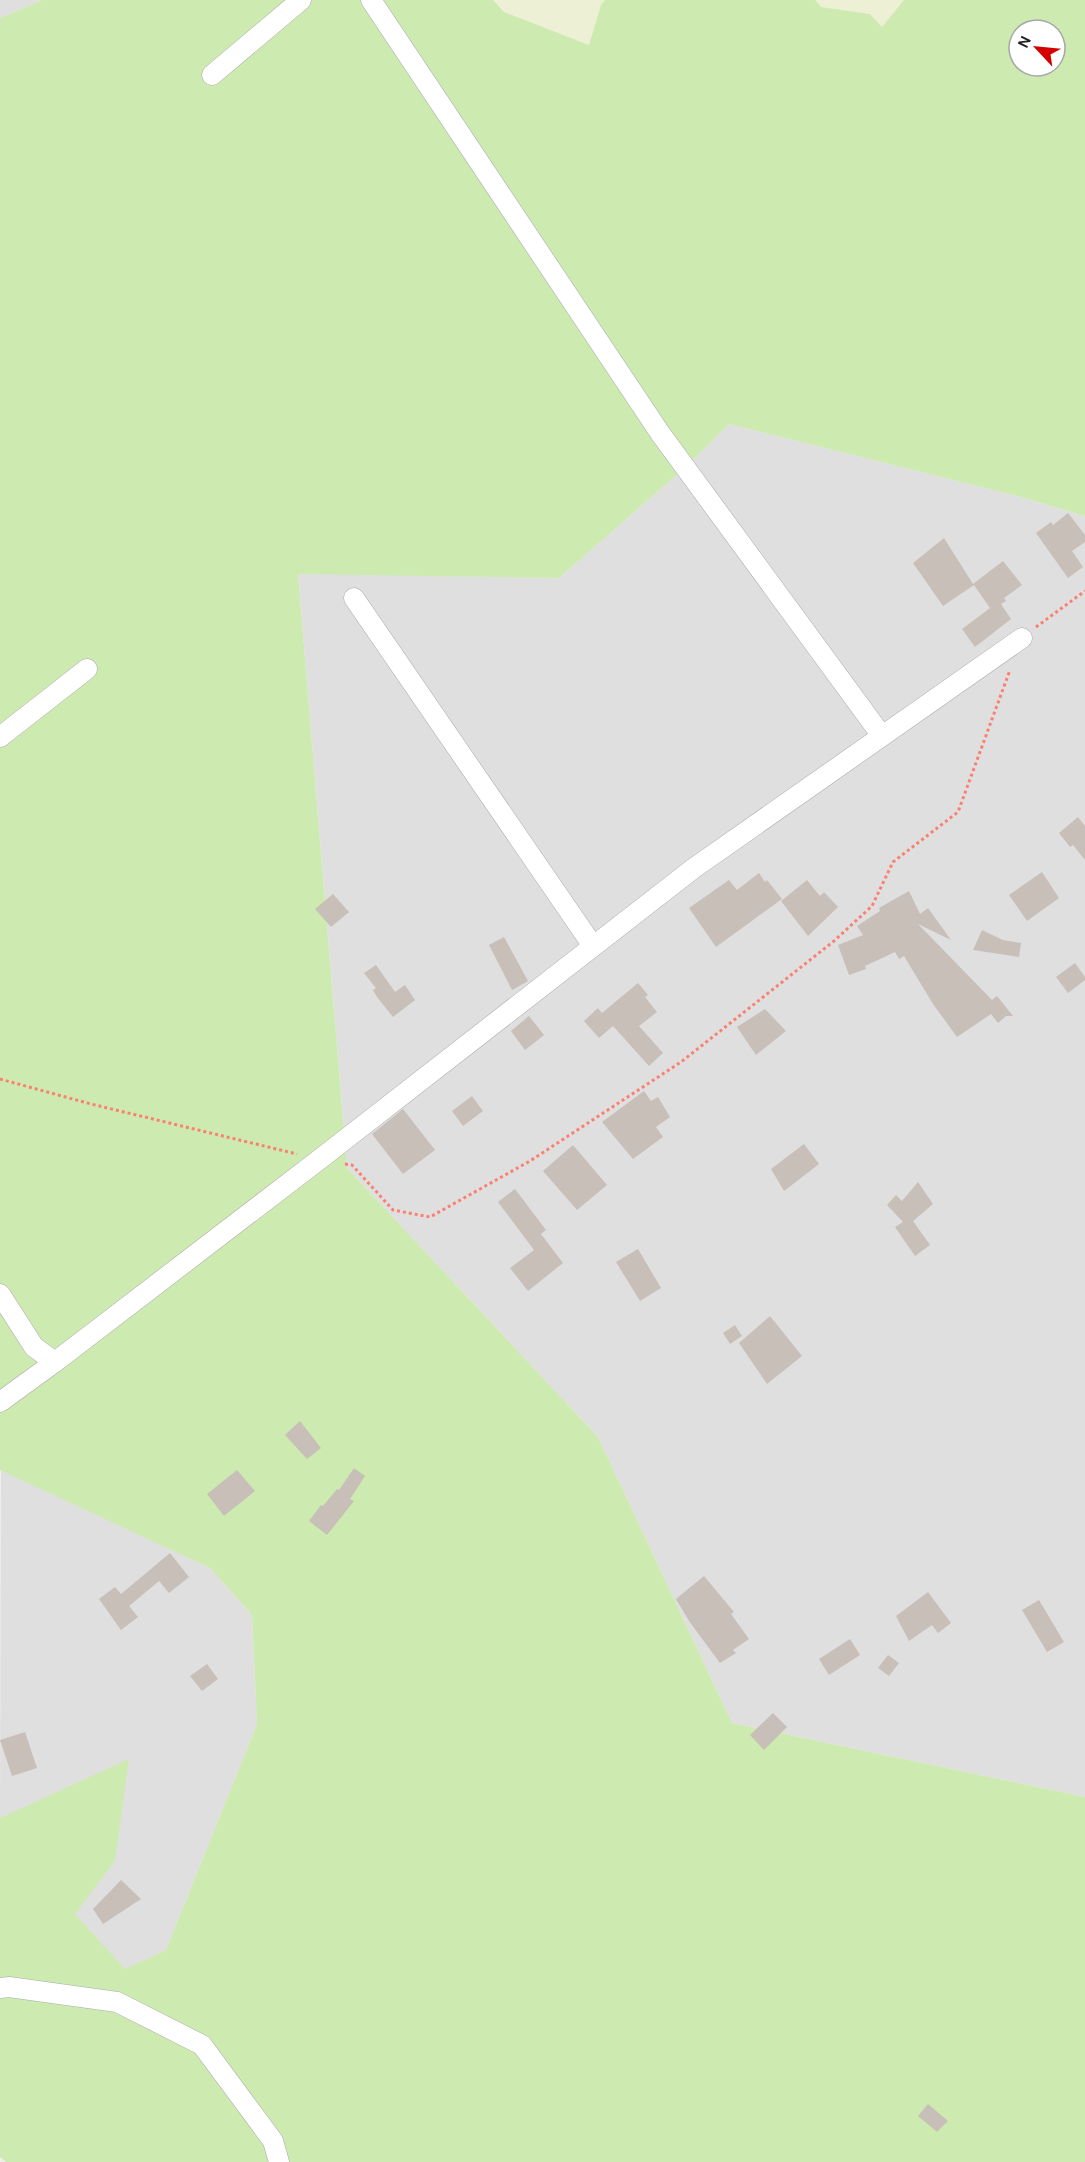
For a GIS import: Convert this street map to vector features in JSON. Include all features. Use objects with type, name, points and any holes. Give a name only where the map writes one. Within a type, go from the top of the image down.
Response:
[{"type":"street","points":[[212,75],[301,0]]},
{"type":"street","points":[[371,0],[660,433],[882,736]]},
{"type":"street","points":[[354,598],[593,946]]},
{"type":"street","points":[[0,1402],[320,1159],[694,868],[1022,638]]},
{"type":"street","points":[[0,737],[87,669]]},
{"type":"street","points":[[0,1294],[34,1347],[55,1362]]},
{"type":"street","points":[[0,1988],[9,1987],[117,2002],[202,2045],[273,2141],[279,2162]]},
{"type":"path","points":[[0,1080],[91,1104],[352,1165],[393,1210],[430,1216],[530,1161],[681,1062],[834,941],[872,906],[893,862],[958,812],[1022,638],[1085,591]]},
{"type":"shaded area","points":[[0,0],[42,0],[0,18]]},
{"type":"shaded area","points":[[729,424],[1021,497],[1085,516],[1085,1797],[732,1723],[598,1437],[347,1168],[298,573],[559,578],[689,464]]},
{"type":"shaded area","points":[[1,1469],[210,1568],[252,1615],[257,1724],[166,1950],[125,1970],[74,1914],[115,1861],[0,1818]]},
{"type":"green space","points":[[42,0],[493,0],[504,12],[589,45],[601,5],[605,0],[815,0],[821,7],[870,14],[882,27],[904,0],[1085,0],[1085,516],[1021,497],[729,424],[689,464],[559,578],[298,574],[347,1168],[598,1437],[732,1723],[1085,1797],[1085,2162],[6,2162],[0,2157],[0,1818],[129,1759],[115,1861],[75,1914],[125,1969],[166,1950],[257,1724],[252,1615],[210,1568],[0,1470],[0,18]]},
{"type":"green space","points":[[493,0],[605,0],[601,5],[589,45],[504,12]]},
{"type":"green space","points":[[815,0],[904,0],[882,27],[870,14],[821,7]]},
{"type":"building","points":[[1068,513],[1085,535],[1085,542],[1072,551],[1083,567],[1068,578],[1036,533],[1051,522],[1053,525]]},
{"type":"building","points":[[944,538],[973,584],[1003,561],[1022,585],[1004,598],[1006,601],[1001,604],[1011,619],[975,647],[962,629],[990,608],[974,585],[943,606],[913,563]]},
{"type":"building","points":[[1078,817],[1085,826],[1085,860],[1059,833]]},
{"type":"building","points":[[1042,872],[1059,898],[1027,921],[1009,895]]},
{"type":"building","points":[[759,873],[782,899],[716,947],[689,908],[729,880],[737,890]]},
{"type":"building","points":[[807,880],[820,896],[824,892],[838,907],[808,936],[781,901]]},
{"type":"building","points":[[909,891],[920,914],[928,908],[951,940],[918,924],[992,1000],[997,996],[1013,1016],[1006,1016],[998,1023],[991,1014],[957,1037],[933,1004],[904,956],[899,959],[895,952],[865,966],[866,969],[849,975],[838,945],[863,935],[857,926],[880,911],[879,908]]},
{"type":"building","points":[[333,894],[349,912],[331,927],[315,909]]},
{"type":"building","points":[[982,930],[1003,940],[1021,943],[1019,957],[973,950]]},
{"type":"building","points":[[504,937],[528,981],[512,990],[489,945]]},
{"type":"building","points":[[1075,963],[1085,980],[1068,993],[1056,977]]},
{"type":"building","points":[[376,965],[395,992],[405,985],[415,1000],[393,1017],[377,997],[373,990],[376,988],[364,973]]},
{"type":"building","points":[[638,983],[648,995],[645,997],[657,1012],[639,1026],[663,1053],[649,1066],[613,1026],[599,1038],[584,1021],[598,1008],[602,1013]]},
{"type":"building","points":[[765,1009],[786,1031],[756,1055],[737,1027]]},
{"type":"building","points":[[529,1016],[544,1035],[525,1050],[511,1031]]},
{"type":"building","points":[[644,1091],[651,1101],[658,1097],[670,1117],[656,1127],[663,1137],[633,1159],[602,1122]]},
{"type":"building","points":[[472,1096],[483,1111],[463,1126],[452,1111]]},
{"type":"building","points":[[403,1109],[435,1150],[403,1174],[372,1134]]},
{"type":"building","points":[[804,1144],[819,1164],[784,1191],[771,1169]]},
{"type":"building","points":[[573,1145],[607,1185],[577,1210],[543,1171]]},
{"type":"building","points":[[918,1182],[933,1204],[913,1221],[930,1245],[915,1256],[895,1227],[903,1222],[887,1205],[896,1195],[902,1201]]},
{"type":"building","points":[[515,1189],[546,1230],[541,1234],[563,1263],[528,1291],[510,1268],[534,1250],[498,1202]]},
{"type":"building","points":[[638,1249],[661,1288],[640,1301],[616,1262]]},
{"type":"building","points":[[770,1316],[802,1356],[767,1384],[739,1343]]},
{"type":"building","points":[[735,1325],[742,1336],[730,1344],[723,1333]]},
{"type":"building","points":[[300,1421],[321,1448],[307,1459],[285,1435]]},
{"type":"building","points":[[354,1468],[365,1476],[350,1499],[354,1501],[327,1535],[309,1521],[321,1505],[323,1506],[337,1489],[339,1490]]},
{"type":"building","points":[[237,1470],[255,1491],[224,1516],[207,1494]]},
{"type":"building","points":[[170,1553],[189,1577],[169,1593],[159,1581],[129,1606],[138,1617],[121,1630],[99,1599],[115,1587],[121,1594]]},
{"type":"building","points":[[704,1576],[734,1612],[731,1614],[749,1639],[733,1650],[736,1653],[720,1663],[676,1599]]},
{"type":"building","points":[[928,1592],[951,1623],[938,1633],[932,1625],[909,1641],[896,1616]]},
{"type":"building","points":[[1039,1600],[1064,1642],[1047,1652],[1022,1610]]},
{"type":"building","points":[[850,1639],[860,1655],[829,1675],[819,1659]]},
{"type":"building","points":[[888,1655],[899,1663],[889,1676],[878,1668]]},
{"type":"building","points":[[207,1664],[218,1679],[202,1691],[190,1676]]},
{"type":"building","points":[[773,1713],[787,1727],[764,1750],[750,1735]]},
{"type":"building","points":[[25,1732],[37,1768],[12,1776],[0,1740]]},
{"type":"building","points":[[121,1880],[141,1899],[103,1924],[93,1909]]},
{"type":"building","points":[[928,2104],[948,2121],[937,2132],[918,2116]]}]
